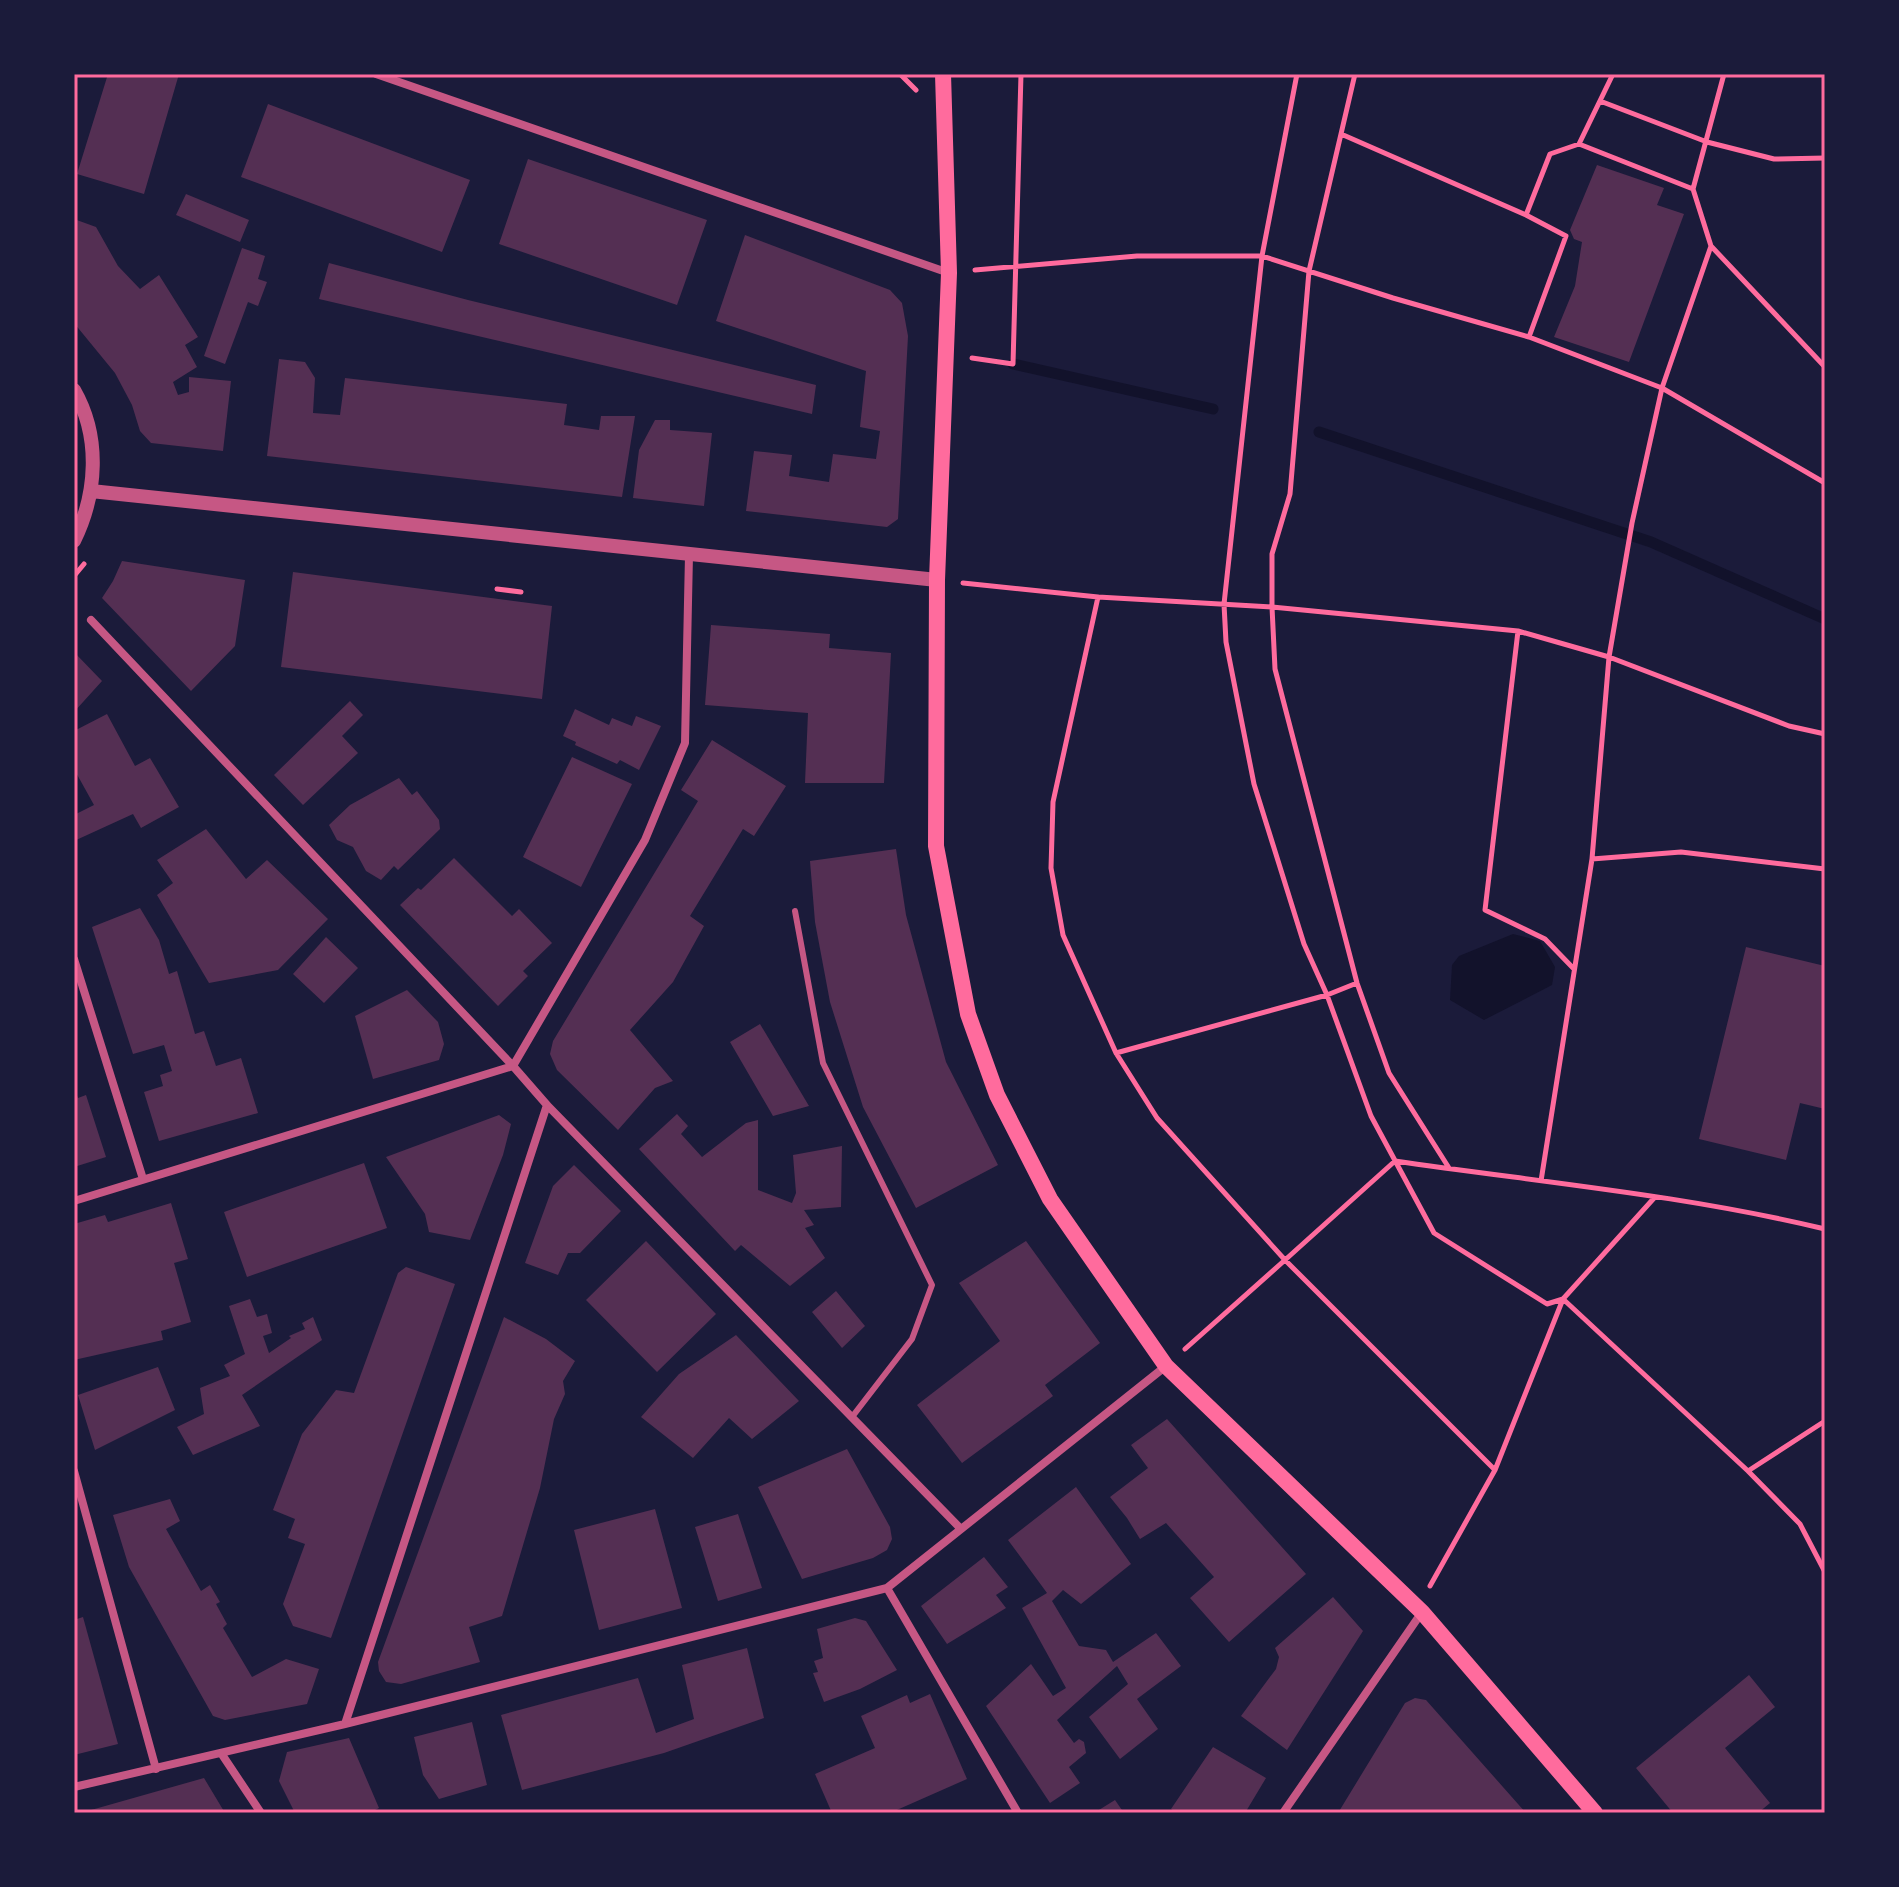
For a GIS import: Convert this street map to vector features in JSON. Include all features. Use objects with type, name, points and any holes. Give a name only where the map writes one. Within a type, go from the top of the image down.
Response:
[{"type":"main road","points":[[943,74],[949,273],[937,580],[936,846],[968,1014],[997,1095],[1050,1199],[1166,1366],[1420,1610],[1595,1813]]},
{"type":"street","points":[[376,74],[949,273]]},
{"type":"street","points":[[74,390],[89,429],[94,460],[91,491],[83,522],[74,541]]},
{"type":"street","points":[[91,491],[937,580]]},
{"type":"street","points":[[74,1201],[513,1066],[645,840],[685,743],[689,555]]},
{"type":"street","points":[[91,620],[547,1105],[961,1529]]},
{"type":"street","points":[[74,959],[143,1179]]},
{"type":"street","points":[[345,1724],[547,1105]]},
{"type":"street","points":[[74,1787],[345,1724],[887,1588],[1166,1366]]},
{"type":"street","points":[[74,1471],[156,1769]]},
{"type":"street","points":[[887,1588],[1018,1813]]},
{"type":"street","points":[[1283,1813],[1420,1610]]},
{"type":"street","points":[[221,1753],[261,1813]]},
{"type":"lane","points":[[795,911],[823,1063],[932,1285],[912,1339],[852,1417]]},
{"type":"path","points":[[945,353],[1013,364],[1021,74]]},
{"type":"path","points":[[1297,74],[1262,256],[1224,604],[1226,642],[1254,784],[1304,944],[1327,995],[1371,1116],[1434,1233],[1547,1304],[1563,1299]]},
{"type":"path","points":[[1355,74],[1309,271],[1290,494],[1272,554],[1275,669],[1357,983],[1389,1073],[1449,1169]]},
{"type":"path","points":[[1579,144],[1613,74]]},
{"type":"path","points":[[1724,74],[1693,189],[1711,246],[1825,367]]},
{"type":"path","points":[[1600,101],[1707,142],[1774,159],[1825,158]]},
{"type":"path","points":[[1341,134],[1526,215],[1566,236],[1529,337]]},
{"type":"path","points":[[1526,215],[1550,154],[1579,144],[1693,189]]},
{"type":"path","points":[[1541,1181],[1592,859],[1609,657],[1632,523],[1662,388],[1711,246]]},
{"type":"path","points":[[949,273],[1137,256],[1262,256],[1529,337],[1662,388],[1825,483]]},
{"type":"path","points":[[937,580],[1098,597],[1272,607],[1518,631],[1609,657],[1789,726],[1825,734]]},
{"type":"path","points":[[497,589],[521,592]]},
{"type":"path","points":[[1098,597],[1053,802],[1051,868],[1063,935],[1116,1053],[1157,1118],[1285,1260],[1495,1470]]},
{"type":"path","points":[[1518,631],[1485,910],[1545,939],[1574,969]]},
{"type":"path","points":[[1592,859],[1681,852],[1825,869]]},
{"type":"path","points":[[1116,1053],[1327,995],[1357,983]]},
{"type":"path","points":[[1166,1366],[1395,1161]]},
{"type":"path","points":[[1395,1161],[1656,1196],[1825,1229]]},
{"type":"path","points":[[1420,1610],[1495,1470],[1563,1299],[1656,1196]]},
{"type":"path","points":[[1563,1299],[1748,1471],[1800,1524],[1825,1572]]},
{"type":"path","points":[[1748,1471],[1825,1421]]},
{"type":"shaded area","points":[[1513,934],[1540,941],[1555,967],[1552,985],[1484,1020],[1450,1000],[1452,965],[1459,956]]},
{"type":"building","points":[[108,74],[179,74],[144,194],[77,174]]},
{"type":"building","points":[[268,104],[470,180],[442,252],[241,177]]},
{"type":"building","points":[[528,159],[707,220],[677,305],[499,244]]},
{"type":"building","points":[[1597,165],[1664,188],[1657,205],[1684,214],[1629,362],[1554,337],[1575,286],[1582,242],[1574,239],[1570,230]]},
{"type":"building","points":[[186,194],[249,220],[240,242],[176,215]]},
{"type":"building","points":[[74,219],[96,227],[118,266],[140,289],[159,275],[198,337],[185,345],[197,367],[173,382],[178,395],[189,392],[189,377],[231,381],[223,451],[151,443],[140,431],[132,405],[115,373],[74,323]]},
{"type":"building","points":[[745,235],[890,290],[902,303],[908,336],[898,519],[887,527],[746,511],[754,451],[792,455],[789,476],[829,482],[833,454],[876,459],[880,431],[860,427],[866,371],[716,321]]},
{"type":"building","points":[[242,248],[265,256],[258,279],[267,282],[258,306],[248,302],[225,364],[204,356]]},
{"type":"building","points":[[329,263],[816,385],[812,414],[319,299]]},
{"type":"building","points":[[279,359],[305,362],[315,378],[313,413],[340,415],[345,378],[567,404],[564,425],[599,430],[601,416],[635,416],[622,497],[267,456]]},
{"type":"building","points":[[655,420],[670,420],[670,430],[712,433],[704,506],[633,498],[639,450]]},
{"type":"building","points":[[122,561],[245,580],[235,646],[191,691],[102,598]]},
{"type":"building","points":[[293,572],[552,606],[542,699],[281,667]]},
{"type":"building","points":[[711,625],[830,634],[829,648],[891,653],[884,783],[805,783],[808,713],[705,705]]},
{"type":"building","points":[[74,652],[102,681],[74,712]]},
{"type":"building","points":[[350,701],[363,715],[342,736],[358,753],[303,805],[274,775]]},
{"type":"building","points":[[575,709],[609,725],[612,718],[632,726],[636,716],[661,726],[639,770],[620,760],[617,764],[575,745],[576,742],[563,736]]},
{"type":"building","points":[[107,714],[135,766],[150,758],[179,807],[141,828],[133,814],[74,841],[74,815],[94,805],[74,769],[74,731]]},
{"type":"building","points":[[712,740],[786,786],[754,836],[743,829],[690,916],[704,926],[673,982],[630,1030],[673,1081],[655,1088],[618,1130],[557,1070],[550,1054],[553,1041],[698,801],[681,790]]},
{"type":"building","points":[[572,757],[632,784],[581,887],[523,857]]},
{"type":"building","points":[[399,778],[412,795],[417,791],[439,820],[440,829],[398,870],[394,866],[381,880],[366,871],[353,847],[337,840],[329,825],[350,805]]},
{"type":"building","points":[[206,829],[246,879],[267,860],[328,919],[278,970],[209,983],[157,895],[173,883],[157,860]]},
{"type":"building","points":[[896,849],[906,915],[946,1062],[998,1165],[916,1208],[863,1107],[830,1002],[815,922],[810,861]]},
{"type":"building","points":[[454,858],[512,916],[519,909],[552,943],[523,971],[528,976],[498,1006],[400,905],[418,888],[421,890]]},
{"type":"building","points":[[140,908],[159,940],[169,974],[177,971],[195,1034],[204,1031],[216,1066],[241,1058],[258,1113],[159,1141],[144,1092],[163,1086],[160,1075],[172,1071],[164,1045],[133,1054],[92,927]]},
{"type":"building","points":[[326,937],[358,968],[324,1003],[293,974]]},
{"type":"building","points":[[1746,947],[1825,966],[1825,1109],[1800,1103],[1786,1160],[1699,1139]]},
{"type":"building","points":[[407,990],[438,1022],[444,1044],[439,1060],[373,1079],[355,1016]]},
{"type":"building","points":[[760,1024],[809,1106],[773,1116],[730,1042]]},
{"type":"building","points":[[74,1088],[78,1098],[86,1095],[106,1157],[74,1167]]},
{"type":"building","points":[[677,1114],[688,1126],[681,1134],[702,1157],[746,1123],[758,1120],[758,1190],[792,1203],[796,1193],[793,1155],[842,1146],[841,1207],[804,1210],[814,1225],[805,1228],[825,1258],[790,1286],[741,1245],[735,1251],[639,1149]]},
{"type":"building","points":[[499,1115],[511,1124],[503,1155],[470,1240],[429,1232],[425,1214],[386,1157]]},
{"type":"building","points":[[364,1163],[387,1228],[247,1277],[224,1212]]},
{"type":"building","points":[[574,1165],[621,1211],[580,1253],[568,1253],[558,1275],[525,1263],[553,1186]]},
{"type":"building","points":[[171,1203],[188,1259],[174,1263],[191,1322],[161,1331],[163,1340],[74,1360],[74,1224],[105,1215],[108,1222]]},
{"type":"building","points":[[646,1241],[716,1314],[657,1372],[586,1300]]},
{"type":"building","points":[[1026,1241],[1100,1343],[1045,1385],[1053,1396],[962,1463],[917,1405],[1000,1341],[959,1283]]},
{"type":"building","points":[[406,1267],[455,1284],[331,1638],[293,1626],[283,1604],[305,1544],[288,1538],[295,1519],[273,1510],[302,1434],[336,1390],[354,1393],[398,1273]]},
{"type":"building","points":[[836,1291],[865,1326],[842,1348],[812,1312]]},
{"type":"building","points":[[250,1299],[257,1317],[267,1314],[272,1333],[263,1336],[269,1353],[291,1338],[289,1336],[305,1329],[302,1323],[313,1317],[322,1340],[242,1395],[260,1426],[193,1455],[177,1427],[204,1414],[200,1388],[230,1376],[224,1365],[245,1354],[229,1306]]},
{"type":"building","points":[[504,1317],[546,1339],[575,1361],[563,1381],[565,1394],[554,1419],[540,1488],[502,1616],[469,1627],[480,1662],[401,1684],[386,1682],[379,1671],[378,1662]]},
{"type":"building","points":[[736,1335],[799,1401],[752,1439],[729,1418],[693,1458],[641,1417],[679,1374]]},
{"type":"building","points":[[158,1367],[175,1410],[95,1450],[78,1395]]},
{"type":"building","points":[[1167,1419],[1306,1574],[1229,1642],[1190,1598],[1214,1577],[1166,1523],[1140,1539],[1110,1497],[1148,1468],[1131,1445]]},
{"type":"building","points":[[847,1449],[890,1527],[892,1539],[887,1550],[873,1558],[802,1579],[758,1487]]},
{"type":"building","points":[[1076,1487],[1131,1564],[1081,1604],[1063,1590],[1052,1601],[1079,1646],[1106,1650],[1113,1662],[1156,1633],[1181,1666],[1137,1699],[1158,1729],[1120,1759],[1089,1717],[1128,1684],[1117,1666],[1057,1720],[1074,1743],[1079,1739],[1084,1742],[1086,1753],[1069,1767],[1080,1783],[1050,1803],[986,1706],[1031,1664],[1053,1696],[1066,1688],[1022,1608],[1047,1593],[1008,1540]]},
{"type":"building","points":[[170,1499],[180,1521],[166,1529],[201,1591],[210,1585],[220,1602],[216,1604],[227,1624],[223,1628],[252,1677],[286,1659],[319,1669],[307,1704],[225,1720],[213,1716],[129,1567],[113,1515]]},
{"type":"building","points":[[655,1509],[682,1608],[599,1630],[574,1530]]},
{"type":"building","points":[[738,1514],[762,1588],[718,1601],[695,1527]]},
{"type":"building","points":[[984,1557],[1008,1587],[996,1595],[1006,1608],[947,1644],[921,1606]]},
{"type":"building","points":[[1333,1597],[1363,1631],[1287,1750],[1241,1716],[1276,1669],[1279,1657],[1275,1648]]},
{"type":"building","points":[[83,1617],[118,1744],[74,1755],[74,1620]]},
{"type":"building","points":[[855,1618],[866,1621],[897,1670],[860,1689],[824,1702],[813,1673],[818,1672],[814,1661],[823,1658],[817,1629]]},
{"type":"building","points":[[747,1648],[764,1718],[664,1753],[522,1790],[501,1715],[638,1678],[656,1733],[694,1719],[682,1665]]},
{"type":"building","points":[[1749,1675],[1775,1707],[1725,1748],[1770,1803],[1758,1813],[1673,1813],[1636,1768]]},
{"type":"building","points":[[930,1694],[967,1779],[890,1813],[832,1813],[815,1774],[875,1748],[861,1716],[907,1695],[910,1703]]},
{"type":"building","points":[[1415,1698],[1426,1700],[1526,1813],[1338,1813],[1405,1703]]},
{"type":"building","points":[[472,1722],[487,1785],[439,1799],[423,1775],[414,1737]]},
{"type":"building","points":[[349,1738],[379,1808],[369,1813],[295,1813],[279,1781],[287,1752]]},
{"type":"building","points":[[1213,1747],[1266,1778],[1245,1813],[1177,1813],[1171,1809]]},
{"type":"building","points":[[204,1778],[225,1813],[84,1813],[84,1812]]},
{"type":"building","points":[[1115,1800],[1124,1813],[1094,1813]]},
{"type":"waterway","points":[[1013,364],[1213,409]]},
{"type":"waterway","points":[[1319,432],[1651,542],[1825,619]]}]
